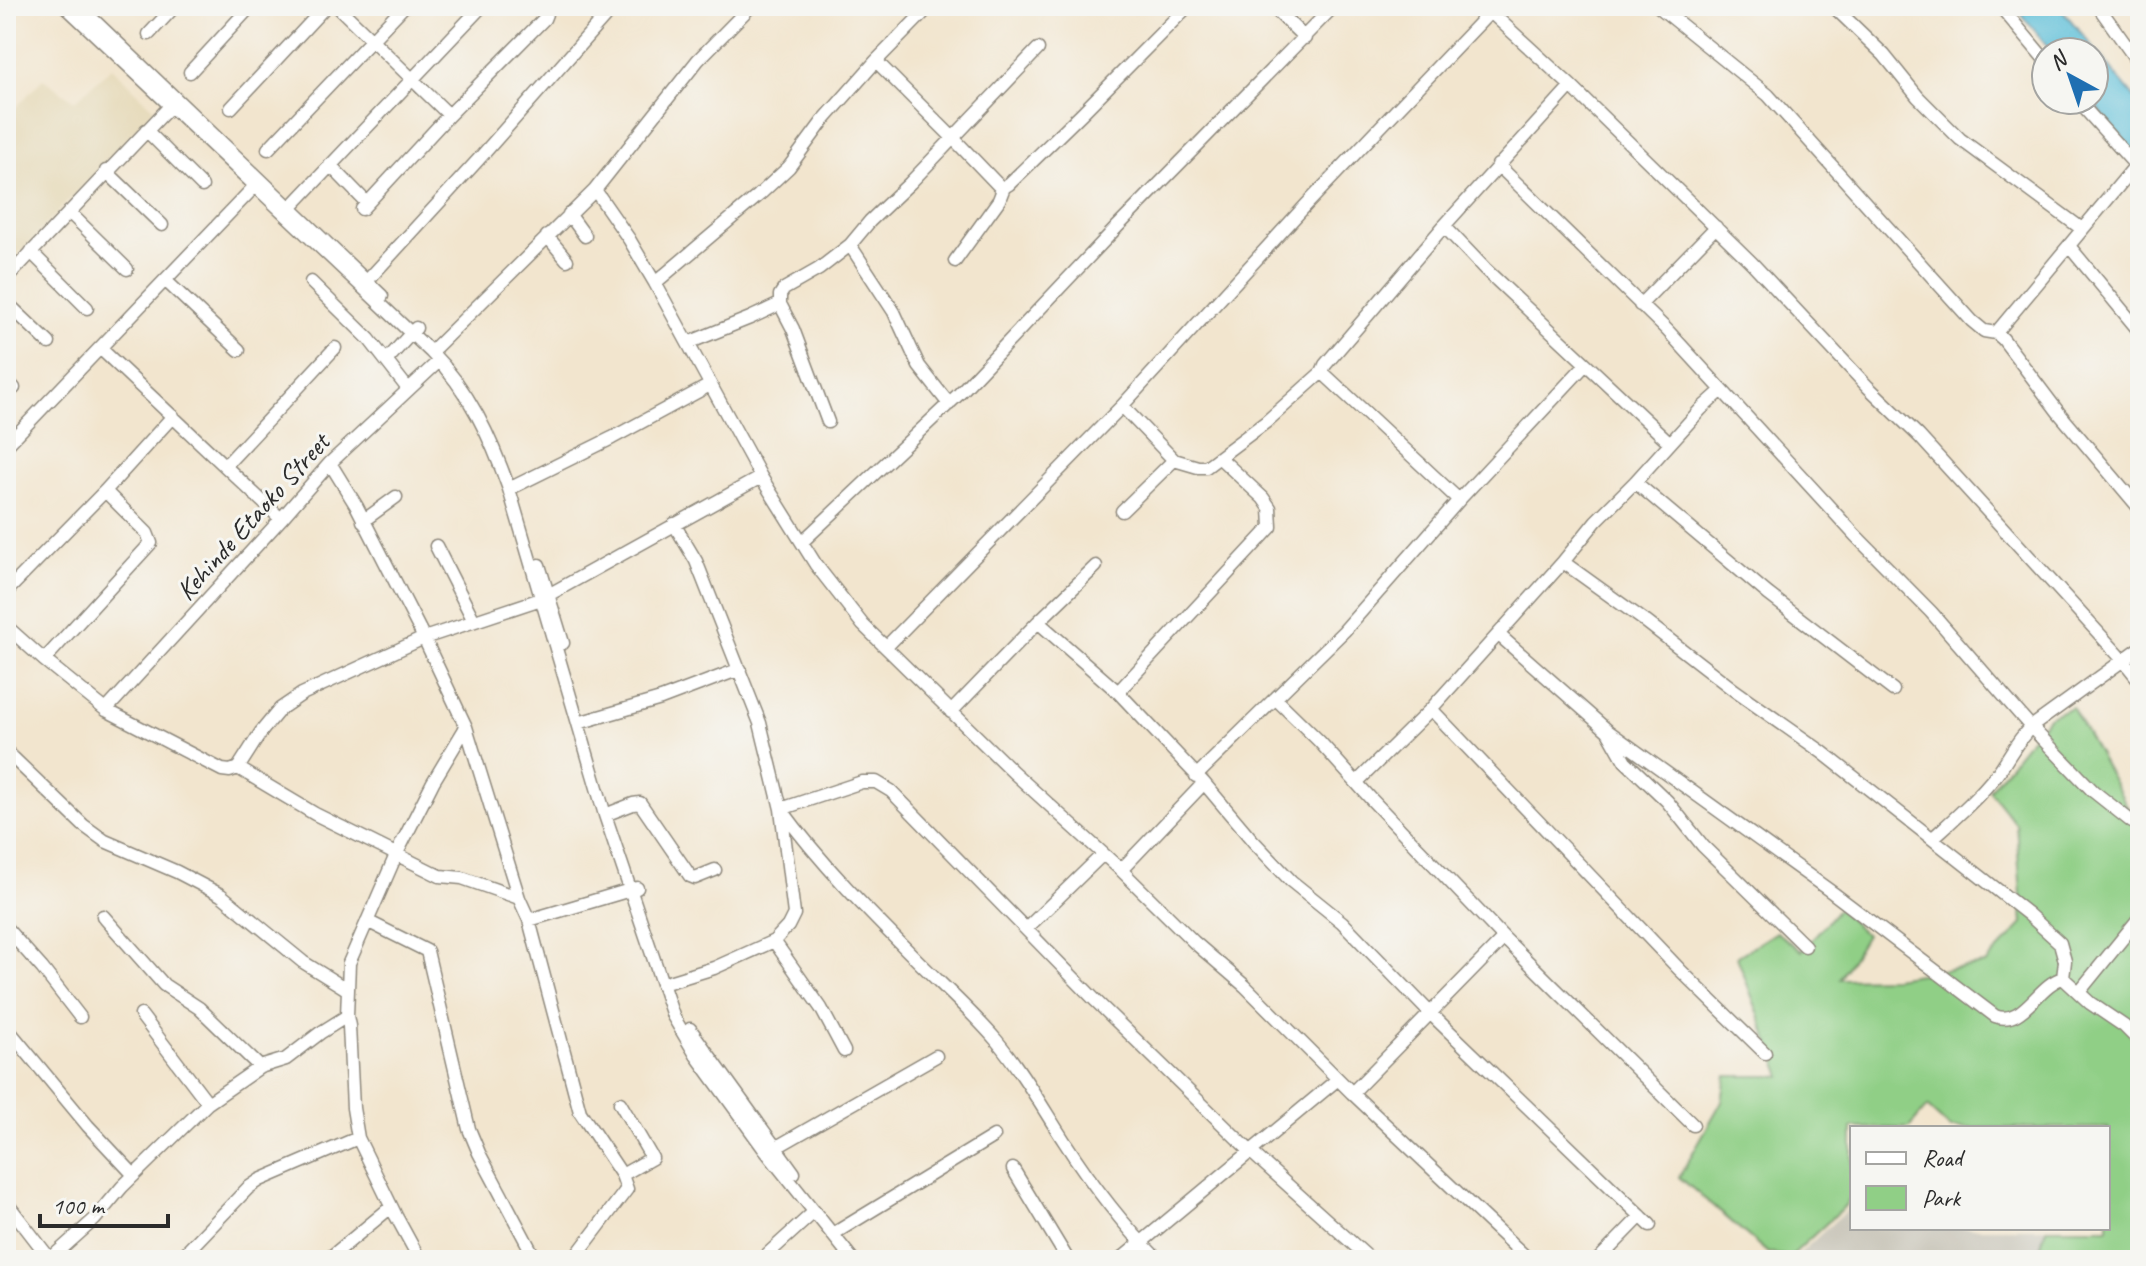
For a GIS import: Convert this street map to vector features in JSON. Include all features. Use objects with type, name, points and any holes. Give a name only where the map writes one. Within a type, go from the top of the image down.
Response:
[{"type":"street","points":[[65,6],[174,102]]},
{"type":"street","points":[[79,6],[218,145],[413,331],[463,391],[512,487]]},
{"type":"street","points":[[149,34],[175,6]]},
{"type":"street","points":[[190,72],[251,6]]},
{"type":"street","points":[[231,108],[326,6]]},
{"type":"street","points":[[337,6],[449,115]]},
{"type":"street","points":[[268,149],[404,6]]},
{"type":"street","points":[[291,207],[482,6]]},
{"type":"street","points":[[330,165],[364,206],[544,19],[546,14],[540,6]]},
{"type":"street","points":[[367,281],[614,6]]},
{"type":"street","points":[[436,347],[595,190],[698,60],[751,6]]},
{"type":"street","points":[[655,283],[789,167],[815,130],[930,6]]},
{"type":"street","points":[[955,261],[999,200],[1004,187],[1188,6]]},
{"type":"street","points":[[1272,6],[1305,38]]},
{"type":"street","points":[[802,542],[949,404],[1334,6]]},
{"type":"street","points":[[1658,6],[1768,95],[1972,321],[1984,331],[1996,333],[2140,509]]},
{"type":"street","points":[[1833,6],[1884,55],[1918,97],[1960,139],[2082,229]]},
{"type":"street","points":[[2000,6],[2030,42]]},
{"type":"street","points":[[2098,6],[2140,65]]},
{"type":"street","points":[[886,647],[1122,406],[1487,9],[1716,227],[1868,387],[1919,436],[2140,681]]},
{"type":"street","points":[[828,422],[793,329],[780,304],[780,295],[784,289],[850,245],[1038,49]]},
{"type":"street","points":[[876,61],[995,184],[1004,187]]},
{"type":"street","points":[[1122,406],[1174,460],[1206,467],[1220,458],[1322,372],[1444,226],[1571,86]]},
{"type":"street","points":[[6,279],[174,102]]},
{"type":"street","points":[[1996,333],[2082,229],[2138,168],[2091,116]]},
{"type":"street","points":[[146,130],[202,186]]},
{"type":"street","points":[[1498,165],[1667,330],[1855,535],[1931,612],[2031,727],[2093,791],[2132,822]]},
{"type":"street","points":[[106,171],[162,225]]},
{"type":"street","points":[[258,183],[291,207],[367,281],[376,296]]},
{"type":"street","points":[[6,446],[258,183]]},
{"type":"street","points":[[595,190],[655,283],[761,477],[816,565],[863,625],[1194,942],[1245,986],[1526,1259]]},
{"type":"street","points":[[69,212],[127,269]]},
{"type":"street","points":[[569,214],[585,236]]},
{"type":"street","points":[[1444,226],[1485,269],[1669,442]]},
{"type":"street","points":[[1640,305],[1716,227]]},
{"type":"street","points":[[547,236],[567,260]]},
{"type":"street","points":[[850,245],[894,312],[919,366],[949,404]]},
{"type":"street","points":[[2069,246],[2140,332]]},
{"type":"street","points":[[31,252],[87,308]]},
{"type":"street","points":[[165,280],[239,350]]},
{"type":"street","points":[[311,282],[369,339],[408,389]]},
{"type":"street","points":[[6,302],[49,343]]},
{"type":"street","points":[[688,343],[780,304]]},
{"type":"street","points":[[413,331],[436,347],[471,390],[484,412],[512,487],[609,814],[673,1016],[696,1055],[765,1150],[853,1260]]},
{"type":"street","points":[[386,361],[413,331]]},
{"type":"street","points":[[226,465],[335,348]]},
{"type":"street","points":[[101,349],[281,519]]},
{"type":"street","name":"Kehinde Etaoko Street","points":[[106,710],[330,463],[439,361]]},
{"type":"street","points":[[1121,870],[1200,780],[1344,631],[1459,500],[1586,364]]},
{"type":"street","points":[[1322,372],[1459,500]]},
{"type":"street","points":[[512,487],[710,385]]},
{"type":"street","points":[[1357,782],[1431,709],[1596,521],[1721,391]]},
{"type":"street","points":[[6,592],[173,416]]},
{"type":"street","points":[[1118,692],[1271,527],[1270,508],[1263,498],[1220,458]]},
{"type":"street","points":[[1122,511],[1174,460]]},
{"type":"street","points":[[330,463],[424,638],[466,727],[519,898],[529,920],[580,1112],[622,1175],[627,1189],[573,1260]]},
{"type":"street","points":[[6,626],[106,710],[222,770],[230,771],[238,768],[280,709],[302,694],[424,638],[544,596],[761,477]]},
{"type":"street","points":[[1635,482],[1768,594],[1893,690]]},
{"type":"street","points":[[44,660],[151,543],[147,533],[105,491]]},
{"type":"street","points":[[363,521],[396,497]]},
{"type":"street","points":[[665,983],[714,968],[774,941],[794,914],[781,809],[760,723],[696,561],[674,524]]},
{"type":"street","points":[[436,546],[474,621]]},
{"type":"street","points":[[1563,562],[1822,752],[2051,933],[2064,951],[2063,978]]},
{"type":"street","points":[[951,712],[1096,566]]},
{"type":"street","points":[[1038,622],[1118,692],[1291,881],[1342,922],[1431,1014],[1645,1220],[1598,1260]]},
{"type":"street","points":[[1499,635],[1608,731],[1833,893],[1995,1016],[2002,1019],[2017,1015],[2050,983],[2063,978]]},
{"type":"street","points":[[1933,838],[1997,774],[2031,727],[2140,648]]},
{"type":"street","points":[[582,722],[661,699],[740,669]]},
{"type":"street","points":[[1276,699],[1504,938],[1693,1125]]},
{"type":"street","points":[[1431,709],[1671,961],[1765,1053]]},
{"type":"street","points":[[420,1260],[358,1138],[347,1016],[349,963],[396,855],[433,782],[466,727]]},
{"type":"street","points":[[1608,731],[1625,761],[1667,801],[1703,846],[1805,946]]},
{"type":"street","points":[[6,751],[83,825],[105,841],[221,895],[303,962],[348,990]]},
{"type":"street","points":[[238,768],[315,814],[440,876],[462,878],[519,898]]},
{"type":"street","points":[[781,809],[862,782],[876,782],[891,791],[1251,1152],[1371,1260]]},
{"type":"street","points":[[609,814],[640,803],[690,876],[695,878],[715,870]]},
{"type":"street","points":[[781,809],[812,850],[996,1040],[1066,1143],[1141,1243],[1158,1260]]},
{"type":"street","points":[[1026,929],[1103,854]]},
{"type":"street","points":[[529,920],[633,890]]},
{"type":"street","points":[[103,916],[164,985],[199,1008],[260,1067]]},
{"type":"street","points":[[2079,992],[2140,917]]},
{"type":"street","points":[[367,921],[427,951],[469,1129],[536,1260]]},
{"type":"street","points":[[6,928],[80,1017]]},
{"type":"street","points":[[1352,1093],[1504,938]]},
{"type":"street","points":[[774,941],[821,1008],[844,1051]]},
{"type":"street","points":[[2063,978],[2140,1042]]},
{"type":"street","points":[[665,983],[703,1049],[862,1260]]},
{"type":"street","points":[[141,1015],[208,1103]]},
{"type":"street","points":[[6,1202],[49,1260],[95,1219],[134,1175],[208,1103],[260,1067],[286,1059],[347,1016]]},
{"type":"street","points":[[6,1027],[88,1126],[134,1175]]},
{"type":"street","points":[[775,1148],[936,1056]]},
{"type":"street","points":[[1120,1260],[1338,1079]]},
{"type":"street","points":[[620,1103],[652,1158],[622,1175]]},
{"type":"street","points":[[838,1231],[994,1136]]},
{"type":"street","points":[[179,1260],[248,1188],[358,1138]]},
{"type":"street","points":[[1013,1169],[1068,1260]]},
{"type":"street","points":[[327,1260],[391,1207]]},
{"type":"street","points":[[761,1260],[814,1212]]},
{"type":"shaded area","points":[[112,67],[154,109],[6,268],[6,118],[43,79],[75,101]]},
{"type":"shaded area","points":[[1850,1207],[1850,1230],[2050,1230],[2040,1260],[1769,1260],[1773,1255],[1795,1258]]},
{"type":"green space","points":[[2072,707],[2140,829],[2140,1260],[2034,1260],[2045,1230],[2110,1230],[2110,1126],[1948,1126],[1927,1107],[1911,1126],[1850,1126],[1850,1199],[1790,1257],[1768,1253],[1679,1177],[1722,1101],[1726,1076],[1782,1076],[1737,957],[1776,932],[1802,951],[1838,909],[1866,935],[1840,979],[1893,978],[1985,964],[2023,924],[2016,824],[1989,790],[2048,717]]},
{"type":"water","points":[[2015,6],[2059,6],[2084,36],[2039,36]]},
{"type":"water","points":[[2110,68],[2140,104],[2140,161],[2104,116],[2110,116]]}]
